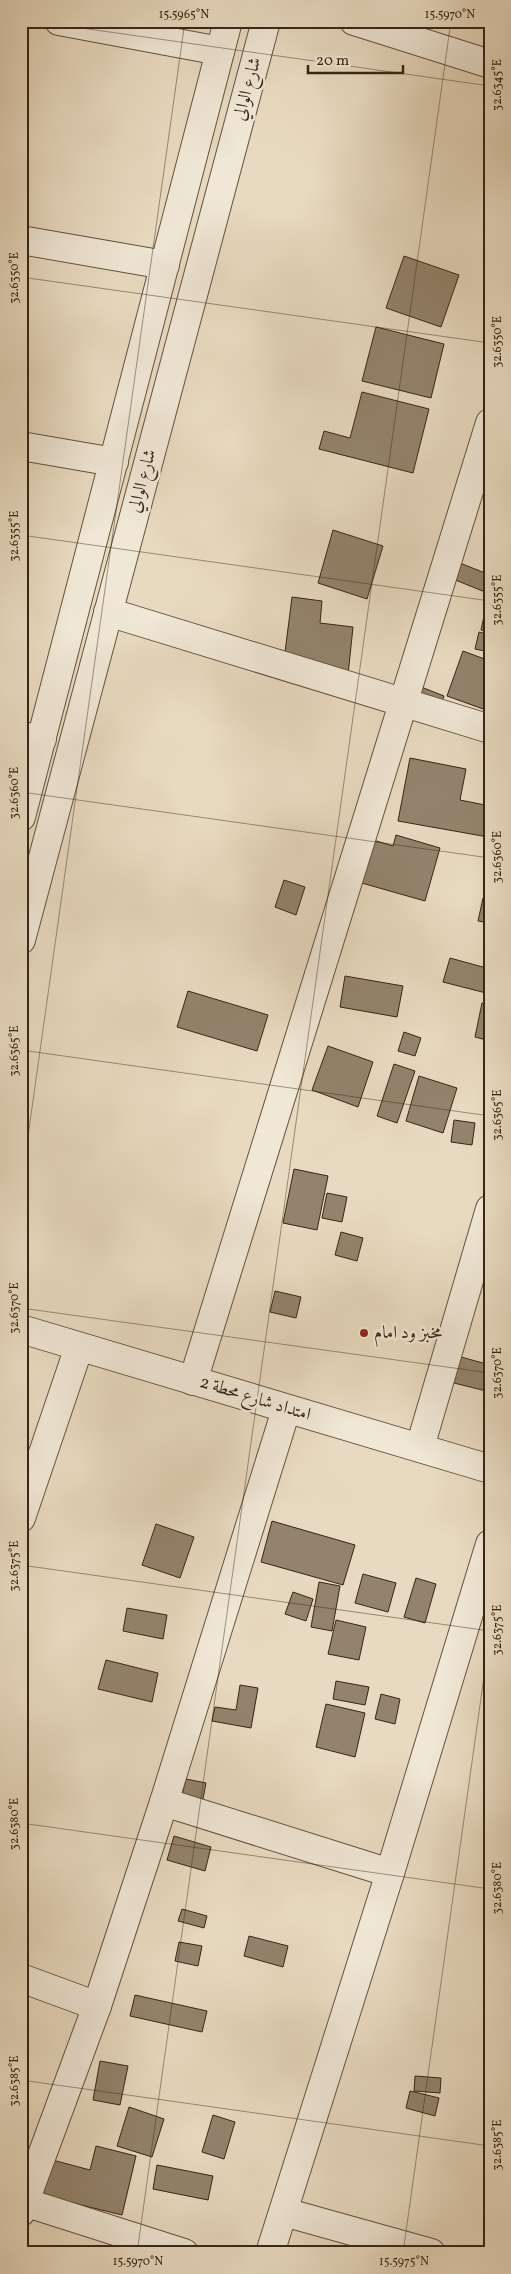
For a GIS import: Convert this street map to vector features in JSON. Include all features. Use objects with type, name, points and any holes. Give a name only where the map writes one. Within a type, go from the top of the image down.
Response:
[{"type":"street","points":[[59,21],[220,51]]},
{"type":"street","name":"شارع الوالي","points":[[21,817],[32,738],[114,462],[228,21]]},
{"type":"street","name":"شارع الوالي","points":[[21,940],[266,21]]},
{"type":"street","points":[[354,21],[490,64]]},
{"type":"street","points":[[21,240],[164,265]]},
{"type":"street","points":[[193,1381],[490,423]]},
{"type":"street","points":[[21,446],[114,462]]},
{"type":"street","points":[[108,612],[490,729]]},
{"type":"street","points":[[420,1446],[490,1210]]},
{"type":"street","name":"امتداد شارع محطة 2","points":[[21,1329],[286,1410],[420,1446],[490,1469]]},
{"type":"street","points":[[21,1518],[79,1347]]},
{"type":"street","points":[[184,2253],[22,2205],[97,2006],[164,1802],[286,1410]]},
{"type":"street","points":[[270,2253],[390,1873],[490,1544]]},
{"type":"street","points":[[164,1802],[390,1873]]},
{"type":"street","points":[[21,1978],[97,2006]]},
{"type":"street","points":[[284,2212],[431,2253]]},
{"type":"building","points":[[404,256],[459,275],[441,327],[386,308]]},
{"type":"building","points":[[376,327],[444,344],[431,398],[362,381]]},
{"type":"building","points":[[362,392],[429,409],[413,473],[319,449],[324,431],[350,438]]},
{"type":"building","points":[[333,530],[383,546],[367,599],[318,583]]},
{"type":"building","points":[[455,561],[490,575],[490,594],[448,577]]},
{"type":"building","points":[[292,597],[322,601],[320,623],[353,627],[348,675],[283,668]]},
{"type":"building","points":[[487,602],[490,603],[490,632],[481,630]]},
{"type":"building","points":[[479,632],[490,635],[490,652],[475,649]]},
{"type":"building","points":[[463,651],[490,661],[490,699],[486,710],[447,696]]},
{"type":"building","points":[[411,683],[444,696],[437,713]]},
{"type":"building","points":[[410,758],[466,769],[460,800],[490,806],[488,837],[398,821]]},
{"type":"building","points":[[396,835],[440,848],[425,901],[351,880],[363,837],[393,846]]},
{"type":"building","points":[[284,880],[305,887],[296,915],[275,907]]},
{"type":"building","points":[[483,898],[490,899],[490,923],[478,921]]},
{"type":"building","points":[[450,958],[490,969],[490,979],[486,993],[443,982]]},
{"type":"building","points":[[345,976],[403,986],[397,1017],[340,1007]]},
{"type":"building","points":[[188,991],[268,1015],[257,1051],[177,1027]]},
{"type":"building","points":[[482,1003],[490,1005],[490,1041],[475,1037]]},
{"type":"building","points":[[404,1032],[421,1038],[415,1056],[398,1051]]},
{"type":"building","points":[[328,1046],[373,1062],[358,1107],[312,1090]]},
{"type":"building","points":[[394,1064],[415,1071],[397,1123],[377,1116]]},
{"type":"building","points":[[419,1076],[457,1088],[443,1133],[406,1121]]},
{"type":"building","points":[[454,1120],[475,1123],[472,1145],[451,1142]]},
{"type":"building","points":[[294,1169],[328,1176],[317,1230],[283,1223]]},
{"type":"building","points":[[327,1193],[347,1197],[342,1222],[322,1218]]},
{"type":"building","points":[[341,1232],[363,1238],[357,1261],[335,1255]]},
{"type":"building","points":[[275,1291],[301,1297],[296,1318],[270,1312]]},
{"type":"building","points":[[490,1343],[490,1357],[486,1356]]},
{"type":"building","points":[[454,1355],[490,1365],[490,1392],[446,1381]]},
{"type":"building","points":[[272,1521],[355,1545],[343,1585],[261,1562]]},
{"type":"building","points":[[156,1524],[194,1537],[180,1578],[142,1565]]},
{"type":"building","points":[[363,1574],[396,1583],[388,1612],[355,1603]]},
{"type":"building","points":[[416,1578],[436,1584],[425,1623],[404,1617]]},
{"type":"building","points":[[319,1582],[340,1586],[332,1631],[311,1627]]},
{"type":"building","points":[[293,1592],[313,1599],[306,1621],[285,1614]]},
{"type":"building","points":[[127,1608],[167,1615],[163,1639],[123,1631]]},
{"type":"building","points":[[336,1620],[366,1627],[359,1660],[328,1654]]},
{"type":"building","points":[[106,1660],[158,1673],[152,1702],[98,1689]]},
{"type":"building","points":[[336,1681],[369,1687],[365,1705],[333,1699]]},
{"type":"building","points":[[240,1685],[258,1688],[251,1728],[212,1721],[215,1707],[236,1710]]},
{"type":"building","points":[[381,1694],[400,1699],[395,1724],[375,1719]]},
{"type":"building","points":[[326,1704],[365,1713],[355,1757],[316,1747]]},
{"type":"building","points":[[186,1779],[206,1783],[203,1799],[182,1795]]},
{"type":"building","points":[[174,1836],[211,1847],[205,1871],[167,1860]]},
{"type":"building","points":[[182,1909],[207,1916],[204,1928],[178,1921]]},
{"type":"building","points":[[249,1936],[288,1946],[283,1967],[244,1956]]},
{"type":"building","points":[[179,1942],[202,1946],[198,1966],[175,1961]]},
{"type":"building","points":[[135,1995],[207,2011],[202,2032],[130,2016]]},
{"type":"building","points":[[100,2061],[128,2066],[120,2105],[93,2100]]},
{"type":"building","points":[[415,2076],[441,2078],[440,2093],[414,2091]]},
{"type":"building","points":[[410,2091],[439,2098],[435,2116],[406,2108]]},
{"type":"building","points":[[129,2107],[164,2119],[152,2157],[117,2146]]},
{"type":"building","points":[[213,2115],[235,2122],[224,2159],[202,2152]]},
{"type":"building","points":[[96,2146],[136,2156],[122,2215],[36,2194],[45,2158],[90,2170]]},
{"type":"building","points":[[157,2165],[213,2176],[208,2200],[153,2189]]},
{"type":"place","name":"مخبز ود امام","points":[[364,1333]]}]
